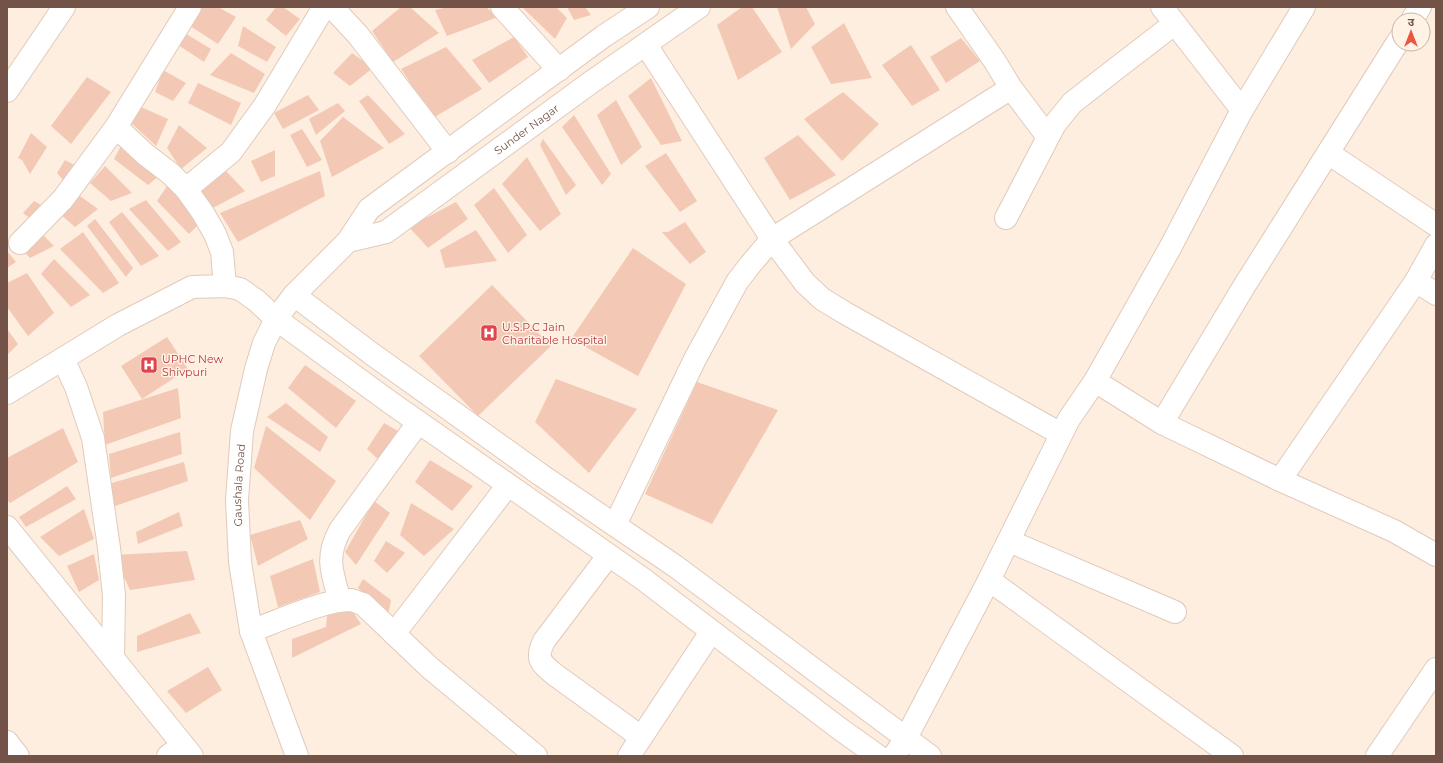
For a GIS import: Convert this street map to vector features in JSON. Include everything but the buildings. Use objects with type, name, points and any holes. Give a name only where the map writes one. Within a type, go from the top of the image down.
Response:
[{"type":"street","points":[[7,91],[64,7]]},
{"type":"street","points":[[20,243],[63,199],[116,127],[190,7]]},
{"type":"street","points":[[186,189],[231,152],[265,105],[324,7]]},
{"type":"street","points":[[332,7],[358,35],[448,152]]},
{"type":"street","points":[[502,7],[559,70]]},
{"type":"street","name":"Gaushala Road","points":[[296,756],[252,631],[240,562],[237,500],[242,431],[256,370],[264,343],[276,320],[294,295],[348,240],[369,209],[604,36],[648,7]]},
{"type":"street","name":"Sunder Nagar","points":[[348,240],[386,232],[590,83],[699,7]]},
{"type":"street","points":[[957,7],[994,60],[1011,88],[1048,137]]},
{"type":"street","points":[[1162,7],[1242,110]]},
{"type":"street","points":[[894,756],[906,738],[989,580],[1069,419],[1095,381],[1170,248],[1242,110],[1304,7]]},
{"type":"street","points":[[1006,218],[1055,124],[1072,103],[1174,24]]},
{"type":"street","points":[[646,45],[772,239],[805,283],[822,299],[845,314],[1061,434]]},
{"type":"street","points":[[1162,423],[1243,288],[1391,52]]},
{"type":"street","points":[[615,525],[696,359],[734,289],[750,265],[772,239],[1011,88]]},
{"type":"street","points":[[116,127],[145,154],[171,174],[186,189],[203,213],[215,234],[222,252],[225,286]]},
{"type":"street","points":[[1328,153],[1436,225]]},
{"type":"street","points":[[1280,480],[1416,281],[1436,245]]},
{"type":"street","points":[[1416,281],[1436,294]]},
{"type":"street","points":[[7,393],[118,325],[192,287],[225,286],[240,289],[257,301],[276,320],[418,422],[643,579],[840,729],[868,753]]},
{"type":"street","points":[[294,295],[372,354],[541,475],[675,566],[930,756]]},
{"type":"street","points":[[62,359],[76,387],[93,438],[109,548],[114,596],[113,658]]},
{"type":"street","points":[[1095,381],[1162,423],[1280,480],[1394,531],[1436,555]]},
{"type":"street","points":[[340,601],[332,573],[331,553],[334,541],[340,530],[418,422]]},
{"type":"street","points":[[394,634],[508,485]]},
{"type":"street","points":[[7,527],[113,658],[181,752]]},
{"type":"street","points":[[1009,541],[1174,612]]},
{"type":"street","points":[[608,556],[544,641],[540,650],[539,658],[542,664],[554,674],[641,737]]},
{"type":"street","points":[[989,580],[1232,756]]},
{"type":"street","points":[[252,631],[317,607],[340,601],[352,600],[363,604],[429,667],[536,756]]},
{"type":"street","points":[[629,756],[711,632]]},
{"type":"street","points":[[1377,756],[1436,669]]},
{"type":"street","points":[[7,742],[18,756]]},
{"type":"place","name":"U.S.P.C Jain Charitable Hospital","points":[[489,333]]},
{"type":"place","name":"UPHC New Shivpuri","points":[[149,365]]}]
